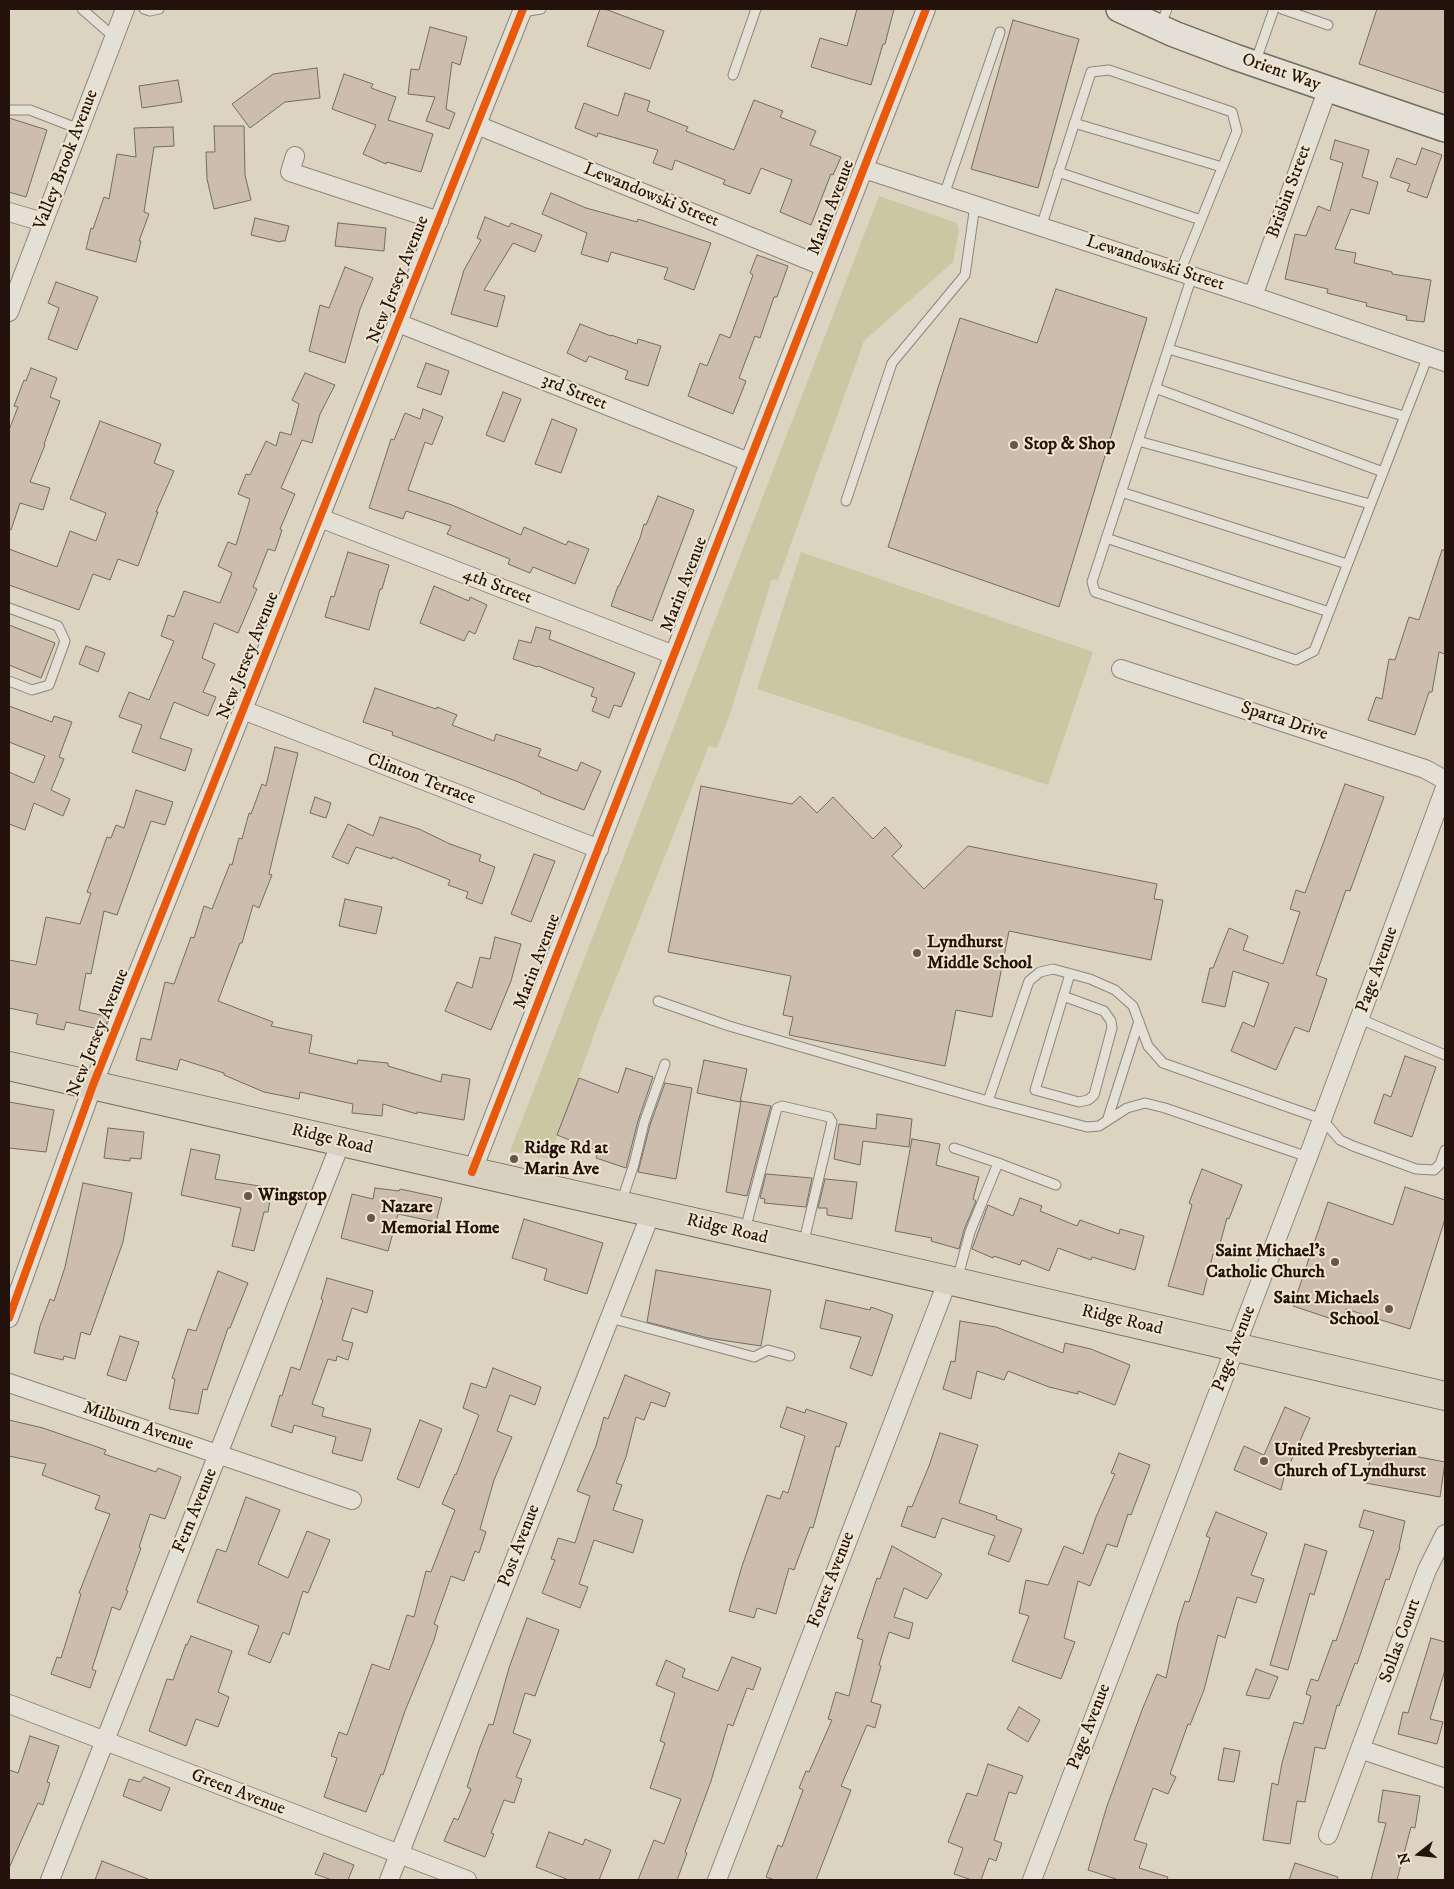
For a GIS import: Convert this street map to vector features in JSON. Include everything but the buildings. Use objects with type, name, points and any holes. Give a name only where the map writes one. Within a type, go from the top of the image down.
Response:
[{"type":"main road","name":"Ridge Road","points":[[9,1066],[1445,1396]]},
{"type":"street","name":"Valley Brook Avenue","points":[[9,312],[125,9]]},
{"type":"street","name":"Marin Avenue","points":[[472,1172],[926,9]]},
{"type":"street","name":"Orient Way","points":[[1119,9],[1164,18],[1255,63],[1445,129]]},
{"type":"street","name":"New Jersey Avenue","points":[[9,1318],[93,1085],[523,10]]},
{"type":"street","name":"Brisbin Street","points":[[1253,296],[1328,88]]},
{"type":"street","name":"Lewandowski Street","points":[[477,125],[825,267]]},
{"type":"street","points":[[295,156],[290,172],[439,221]]},
{"type":"street","name":"Lewandowski Street","points":[[864,169],[1253,296],[1445,362]]},
{"type":"street","points":[[9,212],[43,222]]},
{"type":"street","name":"3rd Street","points":[[398,323],[749,462]]},
{"type":"street","name":"4th Street","points":[[320,518],[674,656]]},
{"type":"street","name":"Sparta Drive","points":[[1121,669],[1425,769],[1445,780]]},
{"type":"street","name":"Clinton Terrace","points":[[243,710],[599,849]]},
{"type":"street","name":"Page Avenue","points":[[1032,1880],[1308,1157],[1445,788]]},
{"type":"street","name":"Fern Avenue","points":[[50,1880],[341,1142]]},
{"type":"street","name":"Post Avenue","points":[[389,1880],[651,1212]]},
{"type":"street","name":"Forest Avenue","points":[[717,1880],[952,1282]]},
{"type":"street","name":"Milburn Avenue","points":[[9,1383],[352,1500]]},
{"type":"street","name":"Sollas Court","points":[[1328,1835],[1427,1570],[1445,1534]]},
{"type":"street","name":"Green Avenue","points":[[9,1704],[467,1880]]},
{"type":"street","points":[[1360,1749],[1445,1778]]},
{"type":"lane","points":[[82,9],[114,37]]},
{"type":"lane","points":[[144,9],[150,11],[159,9]]},
{"type":"lane","points":[[523,10],[541,9]]},
{"type":"lane","points":[[733,75],[756,9]]},
{"type":"lane","points":[[1255,63],[1274,9]]},
{"type":"lane","points":[[1282,9],[1328,25]]},
{"type":"lane","points":[[944,195],[1000,32]]},
{"type":"lane","points":[[1041,227],[1091,72],[1109,70],[1232,112],[1237,131],[1201,220],[1168,349],[1092,582],[1095,592],[1296,660],[1314,651],[1428,356]]},
{"type":"lane","points":[[9,110],[30,110],[79,129]]},
{"type":"lane","points":[[1074,123],[1222,168]]},
{"type":"lane","points":[[1058,172],[1201,220]]},
{"type":"lane","points":[[846,501],[892,363],[965,275],[975,205]]},
{"type":"lane","points":[[1168,349],[1404,416]]},
{"type":"lane","points":[[1155,388],[1383,472]]},
{"type":"lane","points":[[1138,442],[1370,504]]},
{"type":"lane","points":[[1121,492],[1347,564]]},
{"type":"lane","points":[[1106,538],[1329,612]]},
{"type":"lane","points":[[9,608],[58,626],[66,642],[49,685],[32,690],[9,681]]},
{"type":"lane","points":[[988,1101],[1028,981],[1040,972],[1053,969],[1090,979],[1115,990],[1133,1006],[1140,1020],[1148,1046],[1163,1063],[1322,1119],[1340,1140],[1416,1170],[1434,1170],[1440,1164],[1445,1150]]},
{"type":"lane","points":[[1063,996],[1104,1011],[1111,1021],[1112,1028],[1094,1095],[1088,1100],[1079,1102],[1035,1090],[1063,996],[1070,974]]},
{"type":"lane","points":[[658,1001],[729,1026],[988,1101],[1087,1127],[1100,1126],[1127,1108],[1145,1103],[1165,1108],[1308,1157]]},
{"type":"lane","points":[[1360,1019],[1445,1055]]},
{"type":"lane","points":[[1107,1121],[1140,1020]]},
{"type":"lane","points":[[620,1206],[634,1164],[644,1123],[665,1064]]},
{"type":"lane","points":[[744,1234],[777,1108],[782,1106],[829,1117],[832,1122],[802,1247]]},
{"type":"lane","points":[[954,1148],[1056,1185]]},
{"type":"lane","points":[[952,1282],[998,1163]]},
{"type":"lane","points":[[610,1318],[754,1357],[768,1350],[790,1356]]},
{"type":"shaded area","points":[[879,196],[957,223],[959,230],[953,262],[864,341],[778,580],[772,579],[729,717],[717,748],[709,746],[599,1021],[549,1159],[510,1151]]},
{"type":"shaded area","points":[[801,552],[1093,652],[1048,785],[757,689]]},
{"type":"cycle path","points":[[9,1318],[93,1085],[523,9]]},
{"type":"cycle path","points":[[472,1172],[926,9]]},
{"type":"place","name":"Stop & Shop","points":[[1014,445]]},
{"type":"place","name":"Lyndhurst Middle School","points":[[917,953]]},
{"type":"place","name":"Ridge Rd at Marin Ave","points":[[514,1159]]},
{"type":"place","name":"Wingstop","points":[[248,1196]]},
{"type":"place","name":"Nazare Memorial Home","points":[[371,1218]]},
{"type":"place","name":"Saint Michael's Catholic Church","points":[[1335,1262]]},
{"type":"place","name":"Saint Michaels School","points":[[1389,1309]]},
{"type":"place","name":"United Presbyterian Church of Lyndhurst","points":[[1264,1461]]}]
